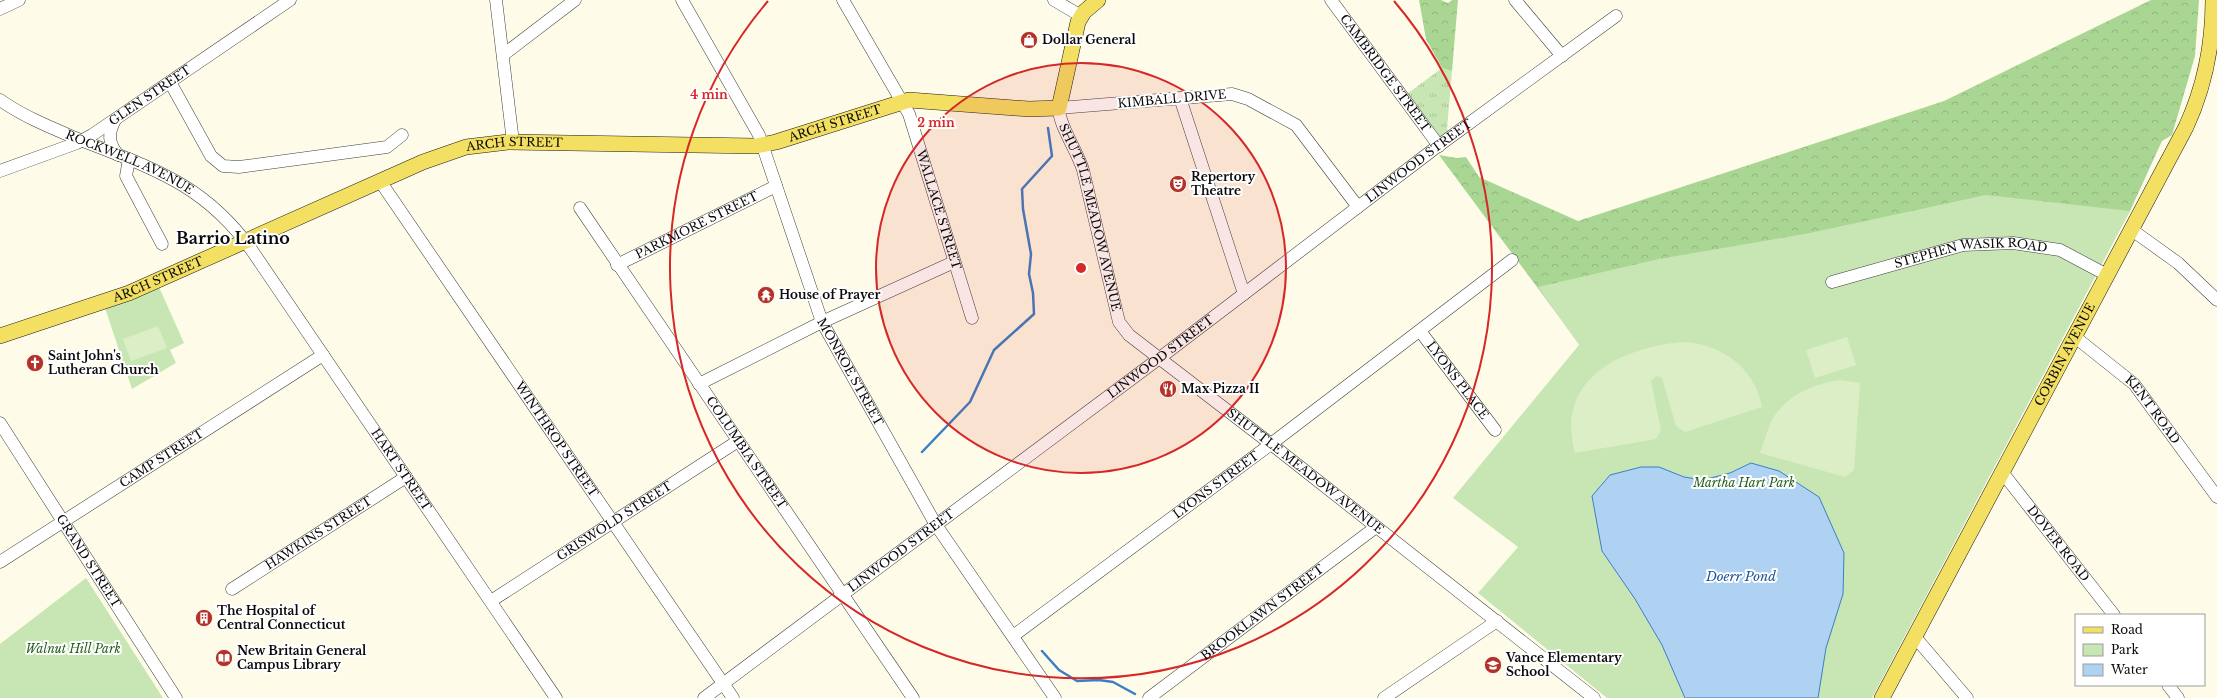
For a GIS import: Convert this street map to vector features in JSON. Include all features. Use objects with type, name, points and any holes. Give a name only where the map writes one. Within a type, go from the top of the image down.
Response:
[{"type":"main road","points":[[1059,108],[1075,33],[1081,16],[1098,0]]},
{"type":"main road","name":"CORBIN AVENUE","points":[[1882,698],[2186,127],[2202,87],[2210,45],[2214,6]]},
{"type":"main road","points":[[2202,87],[2217,75]]},
{"type":"main road","name":"ARCH STREET","points":[[0,336],[121,296],[380,181],[456,150],[491,143],[513,142],[763,145],[903,101],[915,100],[1034,110],[1059,108]]},
{"type":"street","points":[[0,9],[19,0]]},
{"type":"street","points":[[496,0],[513,142]]},
{"type":"street","points":[[503,55],[575,0]]},
{"type":"street","name":"MONROE STREET","points":[[682,0],[755,126],[763,145],[822,322],[936,524],[1055,698]]},
{"type":"street","name":"WALLACE STREET","points":[[843,0],[910,114],[972,318]]},
{"type":"street","points":[[1054,0],[1081,16]]},
{"type":"street","name":"CAMBRIDGE STREET","points":[[1332,0],[1439,146]]},
{"type":"street","points":[[1515,0],[1562,56]]},
{"type":"street","name":"GLEN STREET","points":[[0,171],[83,140],[115,120],[288,1]]},
{"type":"street","name":"LINWOOD STREET","points":[[704,698],[1159,359],[1439,146],[1616,16]]},
{"type":"street","points":[[170,82],[211,156],[223,166],[239,167],[387,147],[402,135]]},
{"type":"street","name":"KIMBALL DRIVE","points":[[1059,108],[1232,94],[1248,99],[1296,125],[1358,207]]},
{"type":"street","points":[[1180,98],[1244,294]]},
{"type":"street","name":"ROCKWELL AVENUE","points":[[0,100],[31,119],[165,174],[192,189],[221,212],[246,241]]},
{"type":"street","name":"SHUTTLE MEADOW AVENUE","points":[[1059,108],[1060,120],[1075,149],[1083,170],[1119,322],[1129,335],[1271,444],[1594,698]]},
{"type":"street","points":[[115,120],[109,138],[113,148],[124,157],[126,176],[162,244]]},
{"type":"street","name":"WINTHROP STREET","points":[[380,181],[733,698]]},
{"type":"street","name":"PARKMORE STREET","points":[[617,265],[776,186]]},
{"type":"street","name":"COLUMBIA STREET","points":[[580,208],[617,265],[913,698]]},
{"type":"street","points":[[2132,230],[2178,263],[2217,300]]},
{"type":"street","name":"HART STREET","points":[[246,241],[556,698]]},
{"type":"street","name":"STEPHEN WASIK ROAD","points":[[1832,282],[1963,244],[2012,243],[2060,250],[2107,275]]},
{"type":"street","name":"LYONS STREET","points":[[1014,636],[1271,444],[1512,260]]},
{"type":"street","points":[[699,384],[822,322],[954,262]]},
{"type":"street","name":"LYONS PLACE","points":[[1420,331],[1495,430]]},
{"type":"street","name":"KENT ROAD","points":[[2074,337],[2134,384],[2216,494]]},
{"type":"street","name":"CAMP STREET","points":[[0,562],[323,355]]},
{"type":"street","name":"GRAND STREET","points":[[0,424],[176,698]]},
{"type":"street","name":"GRISWOLD STREET","points":[[491,601],[738,441]]},
{"type":"street","name":"DOVER ROAD","points":[[2002,472],[2113,614]]},
{"type":"street","name":"HAWKINS STREET","points":[[232,589],[406,477]]},
{"type":"street","name":"BROOKLAWN STREET","points":[[1149,698],[1376,527]]},
{"type":"street","points":[[1384,698],[1497,621]]},
{"type":"street","points":[[1915,637],[1967,698]]},
{"type":"street","points":[[2169,686],[2178,698]]},
{"type":"green space","points":[[1419,0],[1441,0],[1448,3],[1452,0],[1458,0],[1452,71],[1442,68],[1426,39]]},
{"type":"green space","points":[[2151,0],[2199,0],[2195,56],[2172,135],[2162,141],[2130,211],[2109,243],[1594,364],[1439,155],[1457,158],[1466,157],[1479,177],[1578,221],[1944,101]]},
{"type":"green space","points":[[1442,68],[1452,71],[1447,129],[1450,133],[1439,137],[1407,94]]},
{"type":"green space","name":"Martha Hart Park","points":[[1986,195],[2130,211],[1872,698],[1607,698],[1478,593],[1518,547],[1453,498],[1579,345],[1538,287],[1659,259],[1805,234]]},
{"type":"green space","points":[[159,287],[184,343],[170,350],[176,363],[132,389],[105,308]]},
{"type":"green space","points":[[158,326],[167,348],[131,361],[123,339]]},
{"type":"green space","points":[[1847,337],[1856,365],[1815,378],[1806,350]]},
{"type":"green space","points":[[1682,342],[1696,343],[1710,347],[1734,360],[1752,381],[1758,393],[1762,407],[1685,432],[1676,426],[1662,378],[1656,376],[1651,381],[1661,430],[1656,439],[1575,453],[1571,427],[1575,405],[1584,387],[1598,372],[1616,360],[1636,351],[1659,345]]},
{"type":"green space","points":[[1840,380],[1860,383],[1854,470],[1845,477],[1760,453],[1772,420],[1785,404],[1793,397],[1820,384]]},
{"type":"green space","name":"Walnut Hill Park","points":[[86,578],[163,698],[0,698],[0,644]]},
{"type":"water","name":"Doerr Pond","points":[[1751,463],[1779,471],[1819,497],[1844,553],[1843,594],[1826,648],[1818,698],[1685,698],[1662,645],[1635,599],[1602,551],[1592,496],[1610,475],[1641,467],[1659,467],[1684,477],[1703,480],[1730,473]]},
{"type":"waterway","points":[[922,452],[970,402],[994,350],[1034,314],[1033,293],[1029,274],[1031,254],[1023,209],[1022,189],[1052,156],[1048,128]]},
{"type":"waterway","points":[[1042,651],[1059,670],[1077,681],[1099,680],[1113,682],[1135,694]]},
{"type":"place","name":"Dollar General","points":[[1029,40]]},
{"type":"place","name":"Repertory Theatre","points":[[1178,184]]},
{"type":"place","name":"House of Prayer","points":[[766,295]]},
{"type":"place","name":"Saint John's Lutheran Church","points":[[35,363]]},
{"type":"place","name":"Max Pizza II","points":[[1168,389]]},
{"type":"place","name":"The Hospital of Central Connecticut","points":[[204,618]]},
{"type":"place","name":"New Britain General Campus Library","points":[[224,658]]},
{"type":"place","name":"Vance Elementary School","points":[[1493,665]]},
{"type":"district","name":"Barrio Latino","points":[[233,238]]}]
